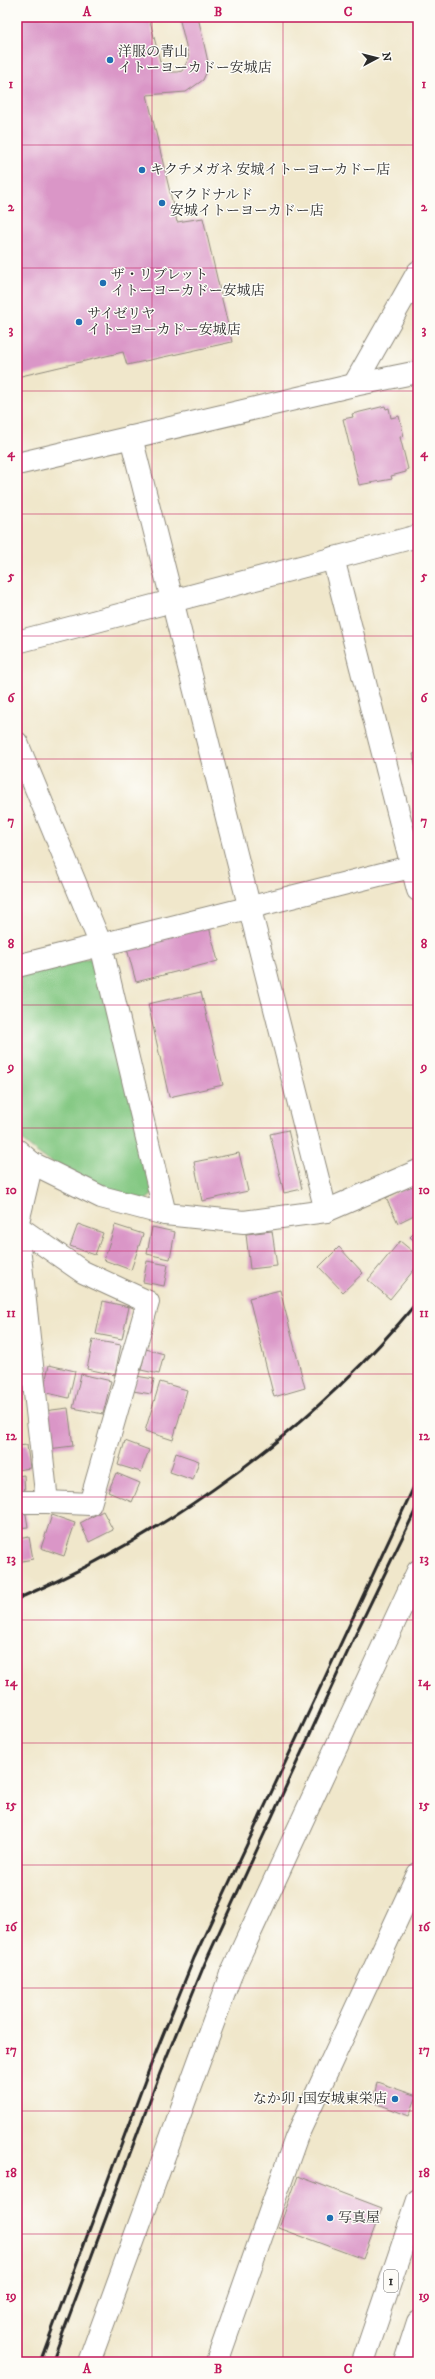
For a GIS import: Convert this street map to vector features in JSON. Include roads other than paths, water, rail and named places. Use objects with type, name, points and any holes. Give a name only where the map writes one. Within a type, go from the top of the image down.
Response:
[{"type":"main road","points":[[354,385],[418,272]]},
{"type":"main road","points":[[17,464],[354,385],[418,372]]},
{"type":"main road","points":[[132,437],[326,1211]]},
{"type":"main road","points":[[17,642],[418,536]]},
{"type":"main road","points":[[333,558],[415,866],[418,890]]},
{"type":"main road","points":[[17,743],[101,945],[165,1214]]},
{"type":"main road","points":[[17,966],[415,866]]},
{"type":"main road","points":[[47,1502],[17,1227],[24,1156],[101,1197],[165,1214],[244,1222],[326,1211],[418,1172]]},
{"type":"main road","points":[[17,1227],[83,1272],[148,1302],[90,1504],[17,1502]]},
{"type":"main road","points":[[89,2362],[231,1974],[418,1572]]},
{"type":"main road","points":[[217,2362],[296,2138],[418,1874]]},
{"type":"main road","name":"1","points":[[363,2362],[418,2200]]},
{"type":"main road","points":[[405,2362],[418,2322]]},
{"type":"railway","points":[[17,1599],[73,1573],[129,1543],[183,1510],[235,1474],[285,1434],[333,1392],[377,1348],[418,1301]]},
{"type":"railway","points":[[40,2362],[150,2067],[194,1958],[418,1478]]},
{"type":"railway","points":[[52,2362],[160,2073],[205,1963],[359,1627],[418,1505]]},
{"type":"place","name":"洋服の青山 イトーヨーカドー安城店","points":[[110,60]]},
{"type":"place","name":"キクチメガネ 安城イトーヨーカドー店","points":[[142,170]]},
{"type":"place","name":"マクドナルド 安城イトーヨーカドー店","points":[[162,203]]},
{"type":"place","name":"ザ・リブレット イトーヨーカドー安城店","points":[[103,283]]},
{"type":"place","name":"サイゼリヤ イトーヨーカドー安城店","points":[[79,322]]},
{"type":"place","name":"なか卯 1国安城東栄店","points":[[395,2099]]},
{"type":"place","name":"写真屋","points":[[330,2218]]}]
